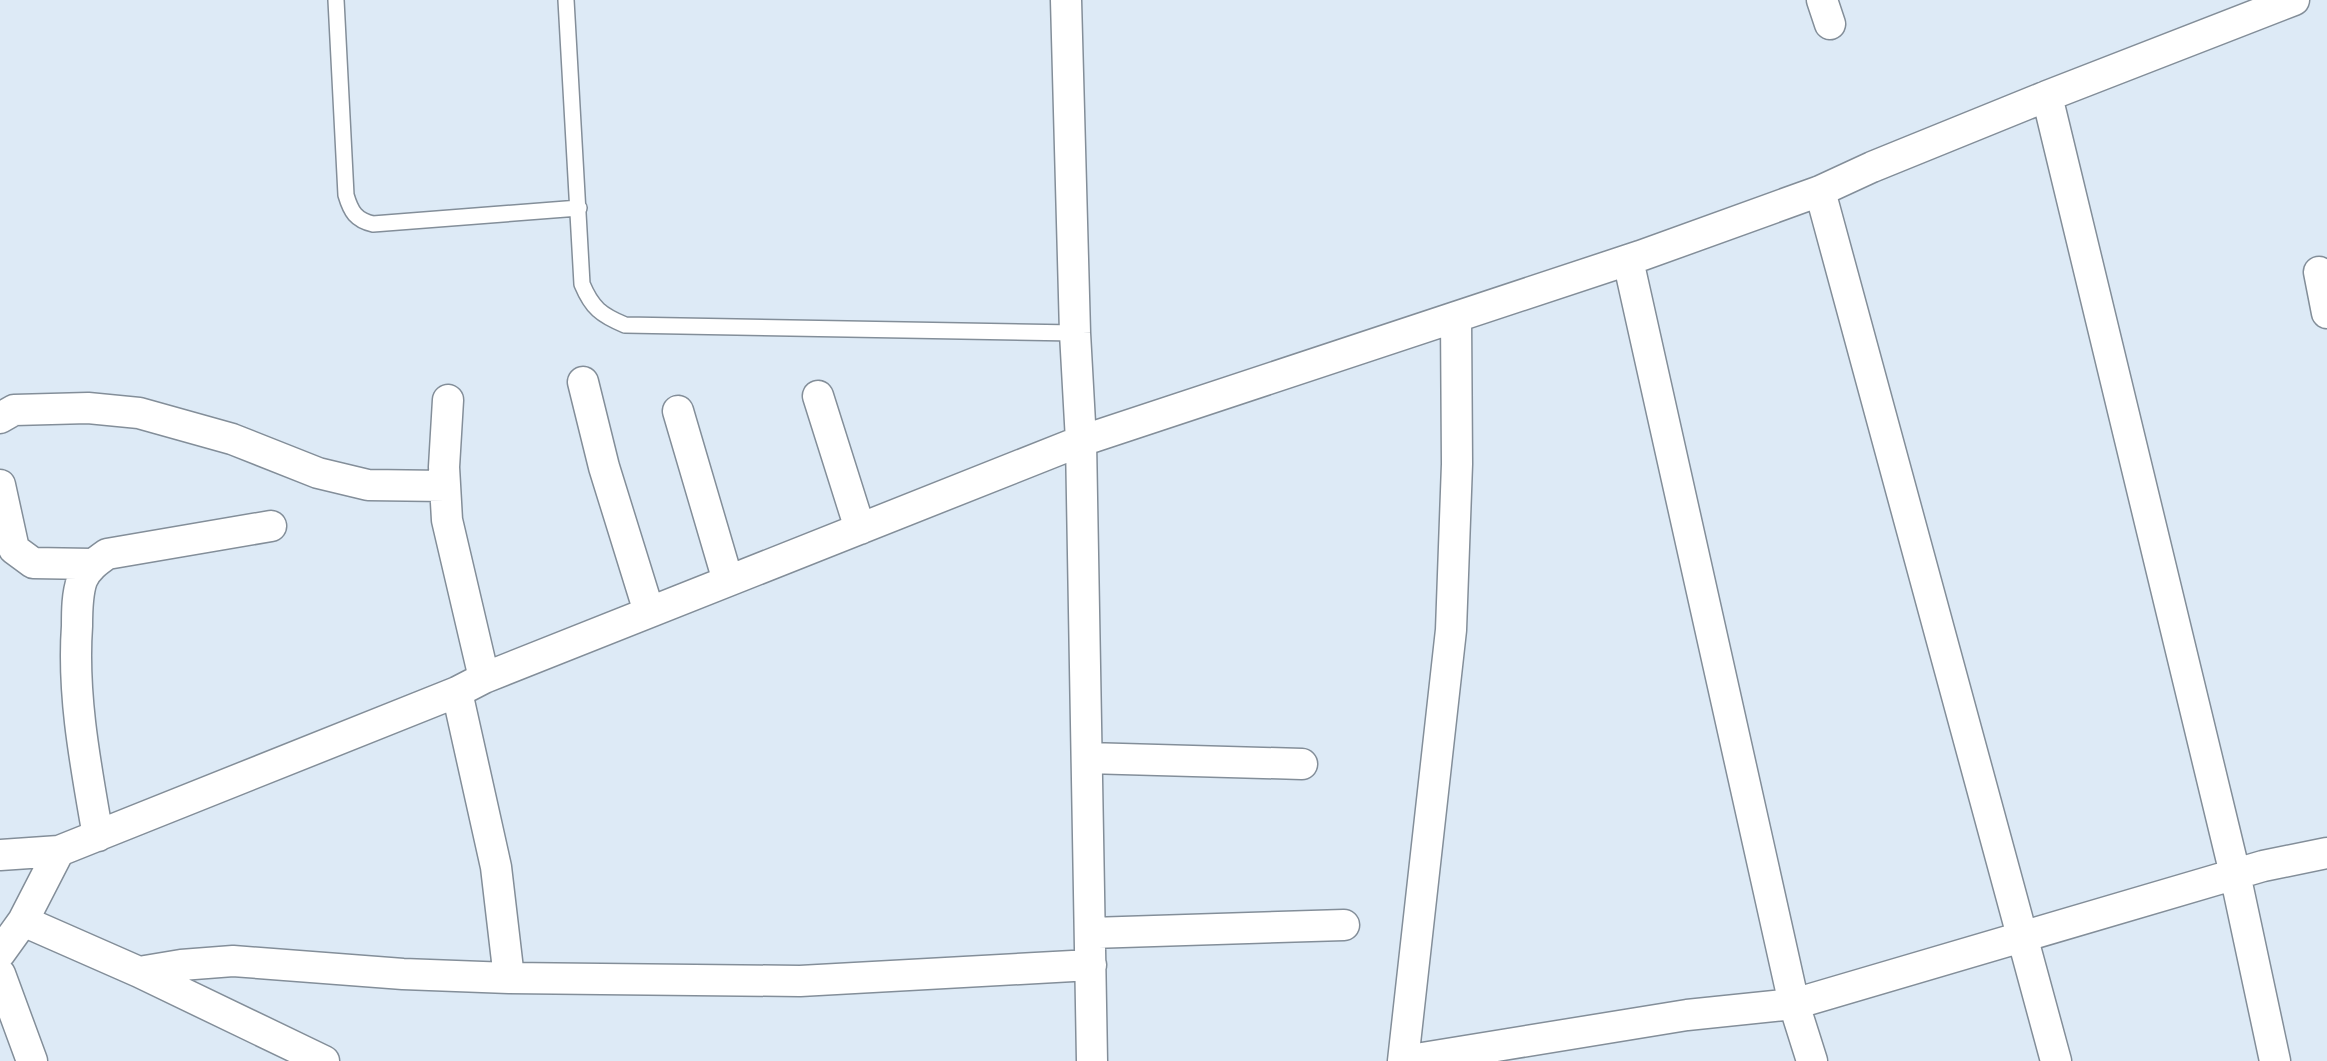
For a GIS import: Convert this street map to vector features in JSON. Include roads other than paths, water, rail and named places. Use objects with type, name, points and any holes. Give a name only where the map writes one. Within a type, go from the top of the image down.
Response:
[{"type":"street","points":[[1066,0],[1075,333],[1081,441],[1092,1061]]},
{"type":"street","points":[[0,855],[59,851],[457,692],[484,678],[1081,441],[1628,260],[1820,191],[1872,167],[2047,96],[2294,0]]},
{"type":"street","points":[[2047,96],[2235,874],[2275,1061]]},
{"type":"street","points":[[1820,191],[2056,1061]]},
{"type":"street","points":[[1628,260],[1794,1004],[1812,1061]]},
{"type":"street","points":[[2319,272],[2327,313]]},
{"type":"street","points":[[1456,317],[1457,464],[1451,630],[1403,1061],[1688,1015],[1794,1004],[2263,866],[2327,854]]},
{"type":"street","points":[[583,382],[604,467],[649,612]]},
{"type":"street","points":[[818,396],[860,529]]},
{"type":"street","points":[[448,400],[445,486],[447,520],[484,678]]},
{"type":"street","points":[[0,418],[14,410],[88,408],[139,413],[232,439],[318,473],[368,485],[445,486]]},
{"type":"street","points":[[678,411],[728,581]]},
{"type":"street","points":[[0,485],[14,549],[21,556],[33,563],[92,564]]},
{"type":"street","points":[[98,836],[85,763],[75,659],[82,580],[92,564],[107,554],[271,526]]},
{"type":"street","points":[[457,692],[496,867],[509,978]]},
{"type":"street","points":[[1087,758],[1302,764]]},
{"type":"street","points":[[0,952],[23,921],[59,851]]},
{"type":"street","points":[[23,921],[139,972],[324,1061]]},
{"type":"street","points":[[1091,933],[1344,925]]},
{"type":"street","points":[[139,972],[233,961],[403,974],[509,978],[800,981],[1091,965]]},
{"type":"street","points":[[0,974],[32,1061]]},
{"type":"lane","points":[[336,0],[346,195],[351,212],[362,221],[374,224],[579,208]]},
{"type":"lane","points":[[566,0],[582,284],[589,301],[606,317],[625,324],[1075,333]]}]
